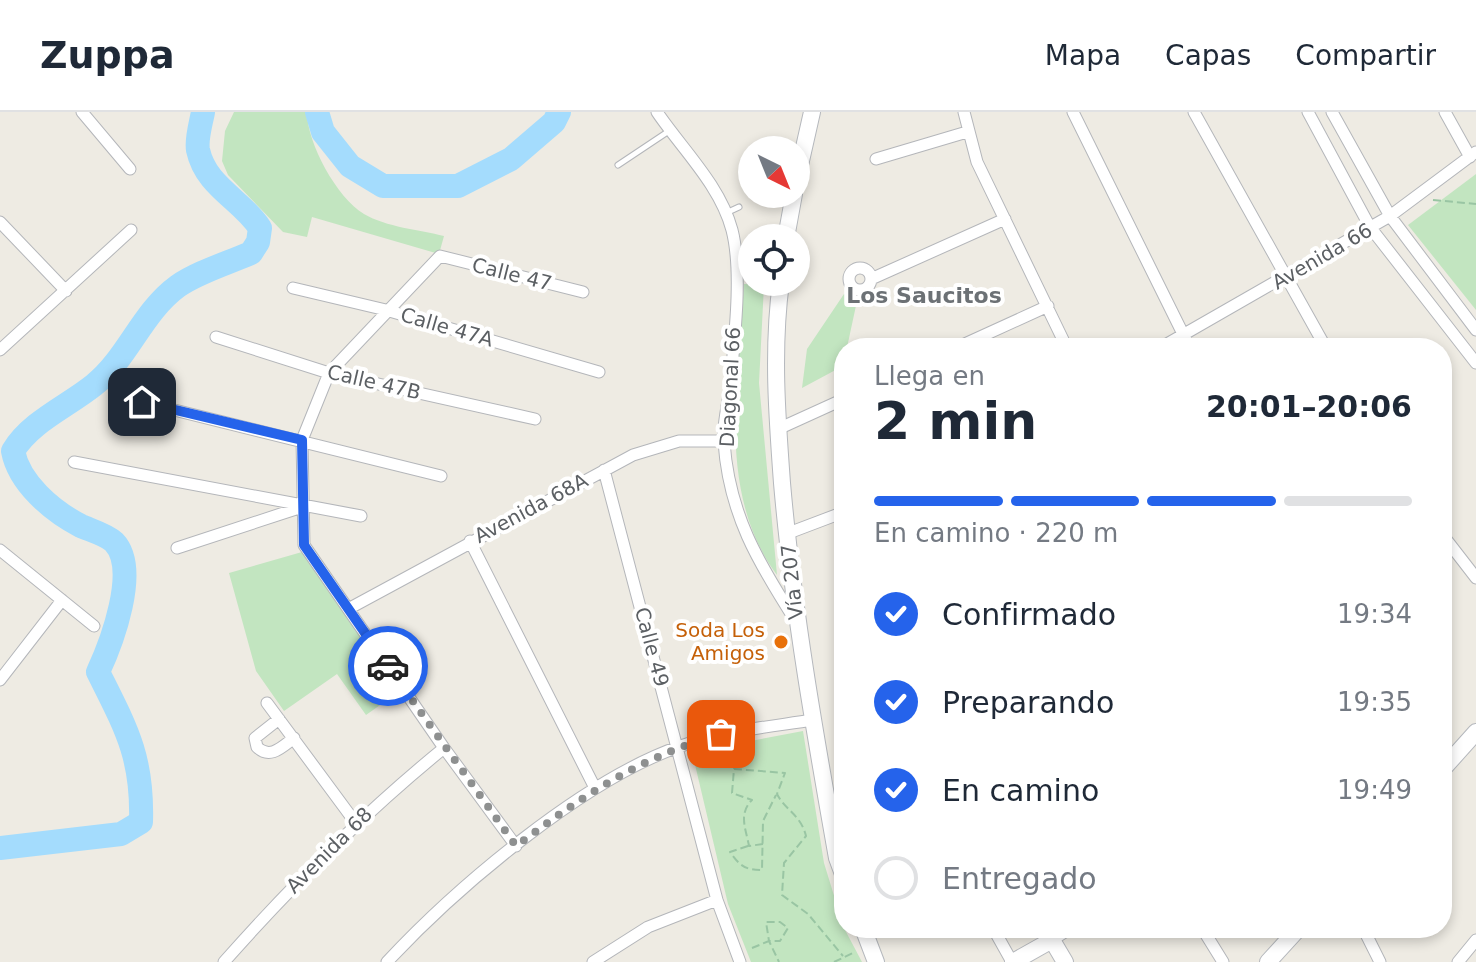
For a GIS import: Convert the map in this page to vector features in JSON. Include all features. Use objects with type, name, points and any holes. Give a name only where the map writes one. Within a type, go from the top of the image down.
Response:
[{"type":"main road","points":[[807,136],[812,112]]},
{"type":"main road","name":"Vía 207","points":[[780,296],[774,379],[786,534],[796,621],[834,841]]},
{"type":"main road","points":[[1452,759],[1476,732]]},
{"type":"main road","points":[[868,938],[876,962]]},
{"type":"main road","points":[[1268,962],[1290,938]]},
{"type":"main road","points":[[1012,962],[1052,940],[1065,962]]},
{"type":"street","points":[[82,112],[130,169]]},
{"type":"street","name":"Diagonal 66","points":[[657,112],[694,160],[732,229],[736,270],[732,360],[723,441],[740,520],[760,567],[796,621]]},
{"type":"street","points":[[964,112],[967,132],[1062,338]]},
{"type":"street","points":[[1073,112],[1185,338]]},
{"type":"street","points":[[1194,112],[1321,338]]},
{"type":"street","points":[[1308,112],[1370,227],[1476,363]]},
{"type":"street","points":[[1332,112],[1390,216],[1476,330]]},
{"type":"street","points":[[1445,112],[1473,154]]},
{"type":"street","points":[[876,159],[967,132]]},
{"type":"street","name":"Avenida 66","points":[[1178,338],[1390,216],[1473,154]]},
{"type":"street","points":[[871,279],[1005,219]]},
{"type":"street","points":[[0,222],[66,291]]},
{"type":"street","points":[[0,350],[131,230]]},
{"type":"street","name":"Calle 47","points":[[386,310],[440,256],[583,292]]},
{"type":"street","name":"Calle 47A","points":[[293,288],[386,310],[599,372]]},
{"type":"street","points":[[978,338],[1048,306]]},
{"type":"street","points":[[386,310],[329,373],[302,440],[304,545],[444,748],[516,846]]},
{"type":"street","name":"Calle 47B","points":[[216,337],[329,373],[535,419]]},
{"type":"street","points":[[142,402],[441,476]]},
{"type":"street","points":[[778,429],[834,404]]},
{"type":"street","name":"Avenida 68A","points":[[350,608],[633,455],[679,441],[723,441]]},
{"type":"street","points":[[74,462],[361,516]]},
{"type":"street","name":"Calle 49","points":[[604,470],[717,900],[740,962]]},
{"type":"street","points":[[177,548],[302,507]]},
{"type":"street","points":[[786,534],[834,516]]},
{"type":"street","points":[[470,541],[595,788]]},
{"type":"street","points":[[1452,547],[1476,578]]},
{"type":"street","points":[[0,550],[94,626]]},
{"type":"street","points":[[1,677],[62,600]]},
{"type":"street","points":[[267,703],[355,822]]},
{"type":"street","points":[[279,719],[255,738],[257,747],[267,754],[294,738]]},
{"type":"street","points":[[387,962],[413,934],[516,846],[595,788],[679,746],[721,734],[813,720]]},
{"type":"street","name":"Avenida 68","points":[[224,962],[301,875],[355,822],[444,748]]},
{"type":"street","points":[[593,962],[648,927],[717,900]]},
{"type":"street","points":[[999,938],[1012,962]]},
{"type":"street","points":[[1208,938],[1223,962]]},
{"type":"street","points":[[1368,938],[1380,962]]},
{"type":"street","points":[[1458,962],[1476,940]]},
{"type":"lane","points":[[618,165],[670,131]]},
{"type":"lane","points":[[725,214],[738,208]]},
{"type":"path","points":[[1416,196],[1453,204],[1476,204]]},
{"type":"path","points":[[749,846],[743,819],[745,806],[752,800],[732,793],[734,769],[785,773],[763,821],[763,844],[762,870],[748,870],[739,865],[730,852],[763,844]]},
{"type":"path","points":[[777,794],[782,803],[796,813],[806,836],[784,863],[782,895],[808,914],[843,956]]},
{"type":"path","points":[[752,948],[769,941],[780,941],[788,928],[780,922],[766,922],[769,941],[779,962]]},
{"type":"path","points":[[834,962],[857,951]]},
{"type":"green space","points":[[234,112],[307,112],[318,154],[344,196],[373,218],[444,236],[439,254],[312,217],[307,237],[283,232],[228,175],[222,161],[225,131]]},
{"type":"green space","points":[[1476,174],[1476,310],[1408,225]]},
{"type":"green space","points":[[844,294],[857,301],[849,338],[834,338],[834,371],[802,388],[807,349]]},
{"type":"green space","points":[[743,296],[763,296],[759,383],[777,575],[758,543],[745,509],[735,435]]},
{"type":"green space","points":[[302,552],[400,691],[366,715],[337,674],[284,711],[256,671],[229,573]]},
{"type":"green space","points":[[803,731],[824,863],[834,896],[834,938],[849,938],[862,962],[751,962],[728,904],[692,752]]},
{"type":"waterway","points":[[0,848],[121,834],[141,822],[136,761],[117,710],[98,672],[121,607],[124,588],[121,554],[111,539],[70,520],[38,495],[22,474],[13,451],[29,431],[106,374],[165,297],[195,276],[251,253],[258,242],[260,228],[216,183],[202,163],[198,136],[203,112]]},
{"type":"waterway","points":[[317,112],[323,132],[350,166],[383,186],[458,186],[511,159],[554,122],[559,112]]},
{"type":"way so far","points":[[388,666],[516,846],[595,788],[638,764],[679,746],[721,734]]},
{"type":"place","name":"Soda Los Amigos","points":[[781,642]]},
{"type":"district","name":"Los Saucitos","points":[[924,295]]},
{"type":"route","points":[[142,402],[302,440],[304,545],[388,666]]}]
